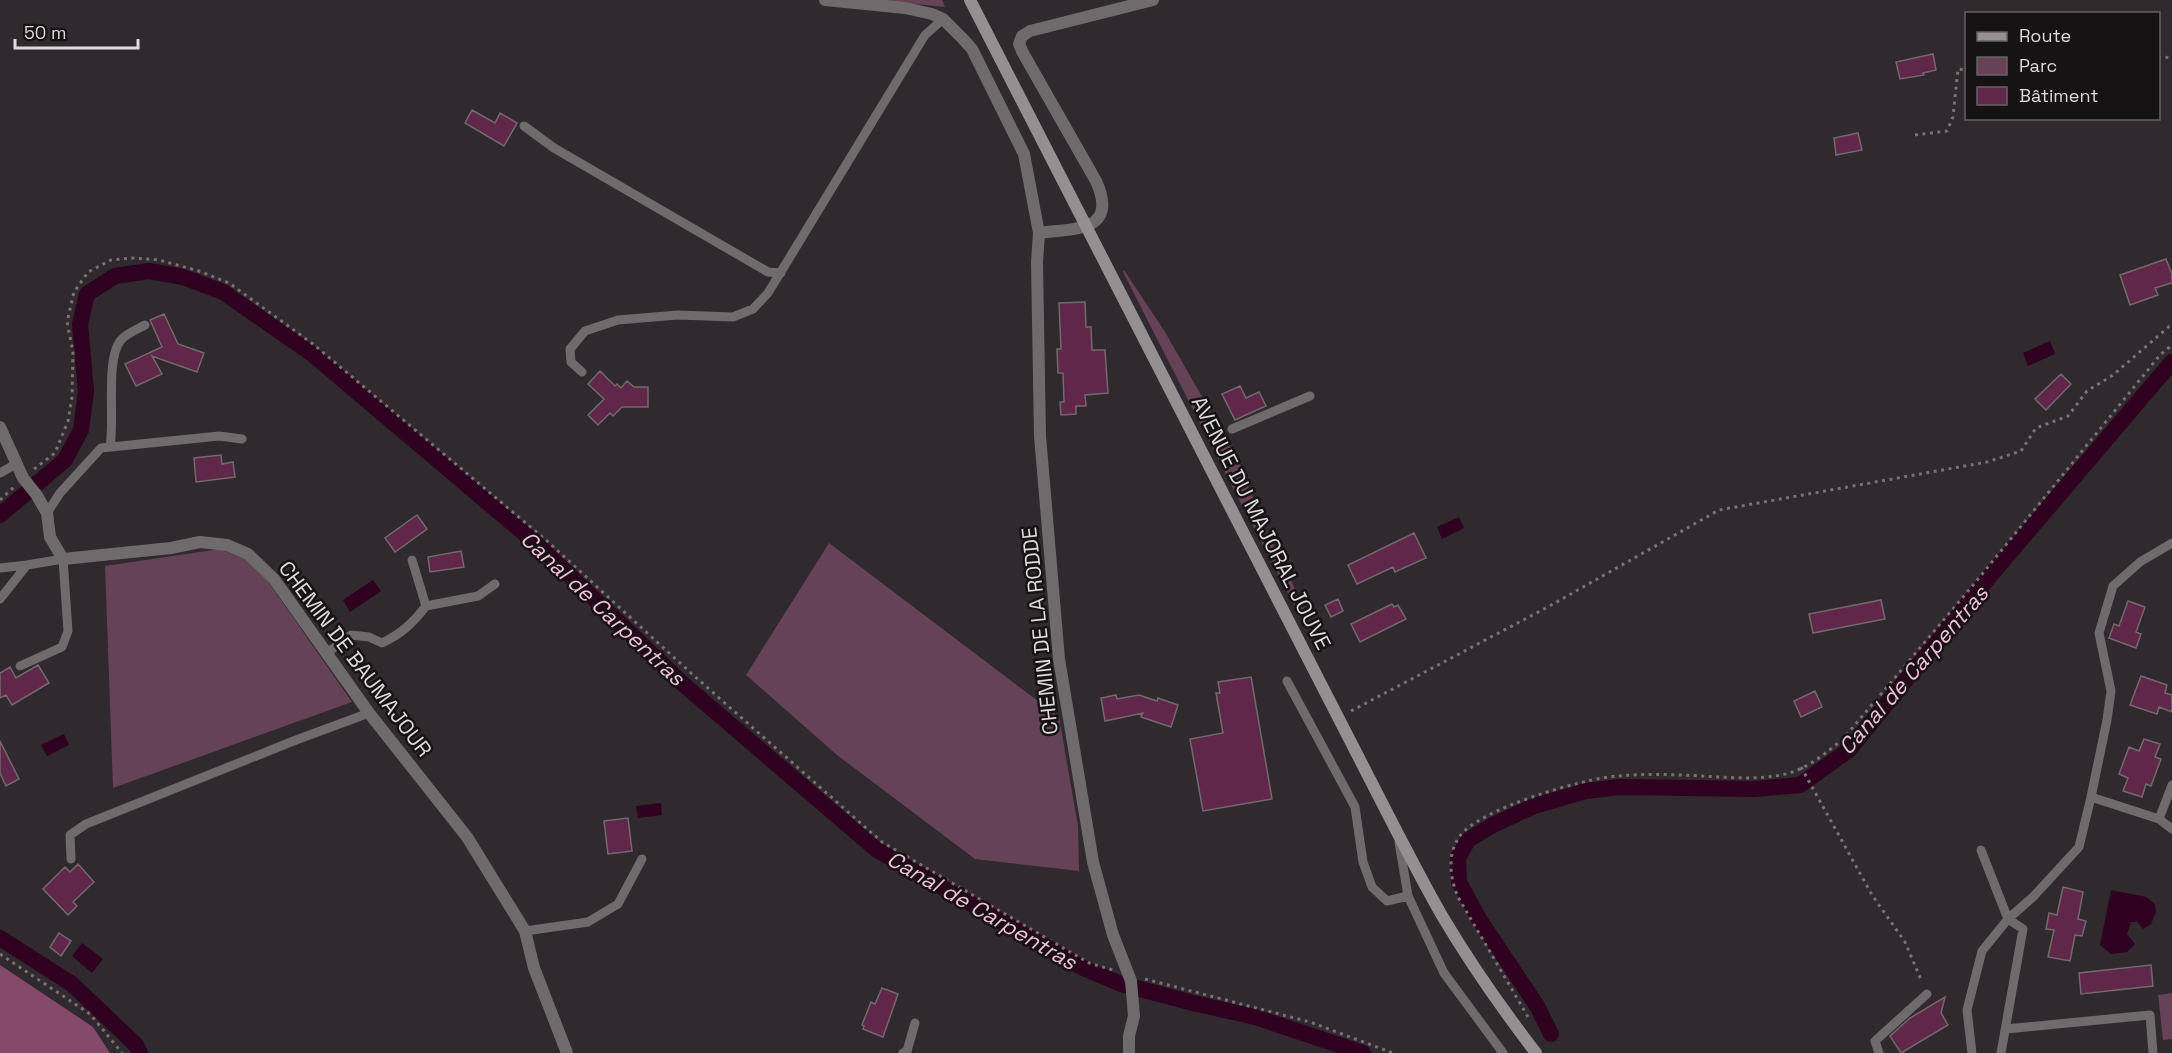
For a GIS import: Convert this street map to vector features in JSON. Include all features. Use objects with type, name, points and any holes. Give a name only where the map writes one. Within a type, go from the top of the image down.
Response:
[{"type":"main road","name":"AVENUE DU MAJORAL JOUVE","points":[[970,0],[1398,834],[1449,928],[1496,1000],[1536,1053]]},
{"type":"street","points":[[825,0],[905,8],[943,19]]},
{"type":"street","points":[[1039,233],[1086,226],[1095,222],[1102,214],[1104,202],[1101,192],[1023,53],[1019,44],[1022,36],[1030,31],[1152,0]]},
{"type":"street","name":"CHEMIN DE LA RODDE","points":[[943,19],[972,50],[1024,154],[1039,233],[1037,262],[1040,436],[1059,659],[1093,862],[1113,935],[1131,978],[1134,1016],[1129,1036],[1130,1053]]},
{"type":"street","points":[[0,427],[24,480],[36,494],[47,513],[50,537],[63,559]]},
{"type":"street","name":"CHEMIN DE BAUMAJOUR","points":[[63,559],[171,548],[201,542],[227,545],[248,554],[274,579],[369,713],[467,837],[525,931],[534,968],[567,1053]]},
{"type":"lane","points":[[582,372],[571,362],[570,349],[585,331],[618,320],[678,315],[733,317],[753,309],[768,293],[781,273],[925,35],[943,19]]},
{"type":"lane","points":[[524,126],[554,148],[768,272],[781,273]]},
{"type":"lane","points":[[110,447],[113,431],[114,354],[122,339],[146,324]]},
{"type":"lane","points":[[1232,429],[1310,396]]},
{"type":"lane","points":[[47,513],[60,493],[101,448],[219,436],[242,439]]},
{"type":"lane","points":[[0,473],[16,464]]},
{"type":"lane","points":[[1972,1053],[1967,1010],[1982,951],[2008,920],[2033,897],[2079,847],[2107,720],[2111,691],[2099,633],[2113,586],[2140,561],[2172,543]]},
{"type":"lane","points":[[0,568],[63,559],[68,631],[62,647],[20,666]]},
{"type":"lane","points":[[412,560],[426,606]]},
{"type":"lane","points":[[0,599],[27,565]]},
{"type":"lane","points":[[327,653],[351,635],[369,637],[382,642],[398,636],[426,606],[478,596],[495,584]]},
{"type":"lane","points":[[1287,681],[1354,807],[1363,862],[1372,887],[1387,901],[1408,896]]},
{"type":"lane","points":[[71,859],[70,835],[86,824],[369,713]]},
{"type":"lane","points":[[2159,819],[2172,785]]},
{"type":"lane","points":[[2091,797],[2159,819],[2172,829]]},
{"type":"lane","points":[[1398,834],[1408,896],[1444,973],[1503,1053]]},
{"type":"lane","points":[[1981,850],[2008,920],[2023,929],[2001,1053]]},
{"type":"lane","points":[[525,931],[588,922],[618,904],[642,859]]},
{"type":"lane","points":[[1879,1053],[1875,1041],[1927,994]]},
{"type":"lane","points":[[2006,1029],[2150,1015],[2153,1053]]},
{"type":"lane","points":[[903,1053],[907,1051],[915,1023]]},
{"type":"path","points":[[1915,135],[1947,131],[1953,117],[1958,69],[1965,70]]},
{"type":"path","points":[[0,500],[55,453],[68,421],[72,397],[73,352],[67,322],[74,292],[88,272],[111,260],[133,258],[169,263],[199,271],[228,283],[313,345],[546,540],[692,674],[882,842],[1089,963],[1131,978],[1310,1022],[1393,1053]]},
{"type":"path","points":[[1338,717],[1546,608],[1719,510],[1987,462],[2020,451],[2036,429],[2068,416],[2087,391],[2113,375],[2172,324]]},
{"type":"path","points":[[1529,1020],[1452,883],[1450,869],[1459,837],[1473,824],[1529,796],[1616,776],[1672,775],[1754,778],[1783,775],[1823,756],[1843,739],[1979,579],[2160,356],[2172,345]]},
{"type":"path","points":[[1801,767],[1872,895],[1905,942],[1927,994]]},
{"type":"path","points":[[0,954],[90,1014],[122,1053]]},
{"type":"green space","points":[[872,0],[942,0],[945,7]]},
{"type":"green space","points":[[1124,270],[1165,332],[1236,456],[1266,530],[1304,612],[1300,616],[1123,272]]},
{"type":"green space","points":[[829,543],[1059,717],[1078,826],[1079,871],[975,859],[837,755],[746,675]]},
{"type":"green space","points":[[220,549],[245,559],[267,580],[352,702],[113,788],[105,566]]},
{"type":"green space","points":[[2172,993],[2172,1039],[2163,1040],[2158,995]]},
{"type":"shaded area","points":[[2050,341],[2055,354],[2028,366],[2023,353]]},
{"type":"shaded area","points":[[1459,517],[1464,528],[1442,539],[1437,527]]},
{"type":"shaded area","points":[[373,580],[381,591],[350,612],[343,600]]},
{"type":"shaded area","points":[[64,734],[69,745],[47,756],[41,745]]},
{"type":"shaded area","points":[[661,803],[662,815],[638,818],[636,806]]},
{"type":"shaded area","points":[[2111,890],[2146,897],[2155,904],[2156,912],[2151,924],[2143,929],[2137,922],[2131,922],[2127,934],[2135,944],[2127,952],[2111,954],[2100,945]]},
{"type":"shaded area","points":[[82,943],[103,959],[92,973],[72,956]]},
{"type":"shaded area","points":[[0,965],[93,1027],[110,1053],[0,1053]]},
{"type":"building","points":[[1933,54],[1936,70],[1923,73],[1924,75],[1900,79],[1896,62]]},
{"type":"building","points":[[472,110],[495,123],[500,113],[517,123],[504,146],[465,123]]},
{"type":"building","points":[[1858,133],[1862,150],[1836,155],[1834,138]]},
{"type":"building","points":[[2166,259],[2172,274],[2172,283],[2155,288],[2158,295],[2130,305],[2120,275]]},
{"type":"building","points":[[1085,302],[1086,327],[1091,327],[1092,350],[1105,350],[1108,393],[1085,395],[1086,406],[1076,406],[1076,414],[1061,415],[1060,402],[1064,402],[1063,373],[1058,373],[1057,349],[1061,349],[1059,303]]},
{"type":"building","points":[[164,314],[178,344],[204,353],[197,372],[152,356],[162,374],[136,386],[125,364],[162,347],[150,320]]},
{"type":"building","points":[[600,371],[615,386],[617,384],[621,388],[627,381],[634,387],[648,387],[648,407],[622,407],[613,416],[610,413],[598,425],[588,415],[604,399],[588,384]]},
{"type":"building","points":[[2061,374],[2071,384],[2046,410],[2035,399]]},
{"type":"building","points":[[1240,386],[1246,398],[1259,392],[1266,406],[1235,420],[1222,394]]},
{"type":"building","points":[[221,455],[222,464],[233,462],[235,477],[196,482],[194,458]]},
{"type":"building","points":[[417,515],[427,529],[395,552],[385,538]]},
{"type":"building","points":[[1414,533],[1426,558],[1395,572],[1393,567],[1357,584],[1348,565]]},
{"type":"building","points":[[461,551],[464,567],[430,572],[428,557]]},
{"type":"building","points":[[1338,599],[1343,611],[1331,617],[1325,605]]},
{"type":"building","points":[[1881,600],[1885,619],[1813,633],[1809,614]]},
{"type":"building","points":[[2128,601],[2145,607],[2136,632],[2141,634],[2136,648],[2109,638],[2114,624],[2119,626]]},
{"type":"building","points":[[1392,604],[1394,607],[1398,605],[1406,619],[1360,642],[1351,624]]},
{"type":"building","points":[[38,665],[49,683],[12,705],[6,695],[0,698],[0,673],[10,667],[16,678]]},
{"type":"building","points":[[2141,676],[2167,685],[2165,693],[2172,695],[2172,712],[2159,707],[2157,714],[2130,705]]},
{"type":"building","points":[[1251,677],[1272,799],[1203,811],[1190,739],[1223,733],[1216,693],[1220,693],[1218,682]]},
{"type":"building","points":[[1815,691],[1822,707],[1801,717],[1794,701]]},
{"type":"building","points":[[1116,695],[1117,699],[1139,695],[1157,701],[1158,698],[1178,705],[1171,727],[1141,717],[1143,713],[1105,721],[1101,698]]},
{"type":"building","points":[[2144,739],[2160,744],[2155,757],[2161,759],[2151,786],[2146,784],[2142,797],[2123,791],[2128,778],[2119,774],[2129,747],[2139,751]]},
{"type":"building","points":[[0,741],[19,779],[6,786],[0,773]]},
{"type":"building","points":[[628,818],[632,851],[608,854],[604,821]]},
{"type":"building","points":[[78,864],[94,882],[73,902],[77,906],[68,915],[43,889],[65,867],[70,872]]},
{"type":"building","points":[[2063,887],[2083,892],[2078,919],[2086,921],[2082,936],[2075,935],[2070,961],[2048,957],[2054,930],[2046,929],[2049,913],[2057,915]]},
{"type":"building","points":[[59,933],[71,941],[61,956],[50,947]]},
{"type":"building","points":[[2151,965],[2153,986],[2081,994],[2079,973]]},
{"type":"building","points":[[882,988],[898,994],[883,1037],[863,1029],[862,1025],[871,1002],[875,1004]]},
{"type":"building","points":[[1945,997],[1941,1013],[1948,1025],[1901,1053],[1890,1036],[1910,1018]]},
{"type":"waterway","name":"Canal de Carpentras","points":[[0,515],[65,460],[81,430],[86,391],[80,324],[87,294],[115,276],[149,271],[183,277],[223,292],[312,354],[538,545],[683,684],[877,850],[1083,968],[1121,984],[1255,1017],[1363,1053]]},
{"type":"waterway","name":"Canal de Carpentras","points":[[1551,1034],[1537,1006],[1479,919],[1459,882],[1458,858],[1468,840],[1493,825],[1534,806],[1586,791],[1620,787],[1755,789],[1800,785],[1849,750],[1990,576],[2172,362]]},
{"type":"waterway","name":"Canal de Carpentras","points":[[0,938],[72,984],[136,1045],[140,1053]]}]
